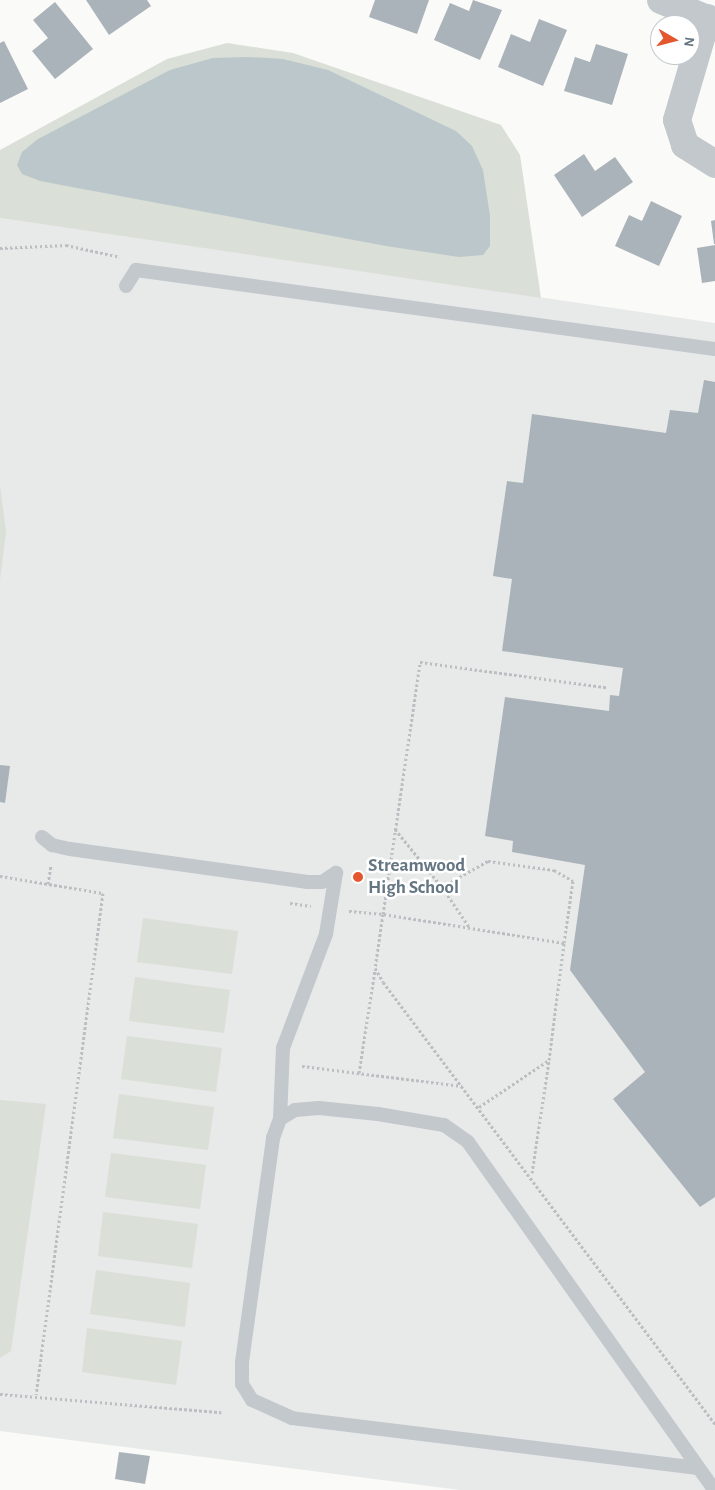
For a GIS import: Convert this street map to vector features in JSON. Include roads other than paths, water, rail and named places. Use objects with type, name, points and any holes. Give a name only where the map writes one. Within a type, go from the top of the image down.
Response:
[{"type":"street","points":[[661,0],[711,20],[677,120],[685,145],[715,164]]},
{"type":"lane","points":[[126,286],[136,270],[715,349]]},
{"type":"lane","points":[[42,837],[52,845],[70,849],[308,882],[322,882],[336,873],[326,934],[283,1048],[280,1119],[273,1138],[242,1362],[242,1384],[252,1400],[292,1418],[698,1468]]},
{"type":"lane","points":[[280,1119],[295,1110],[319,1108],[444,1125],[468,1142],[714,1490]]},
{"type":"place","name":"Streamwood High School","points":[[358,877]]}]
